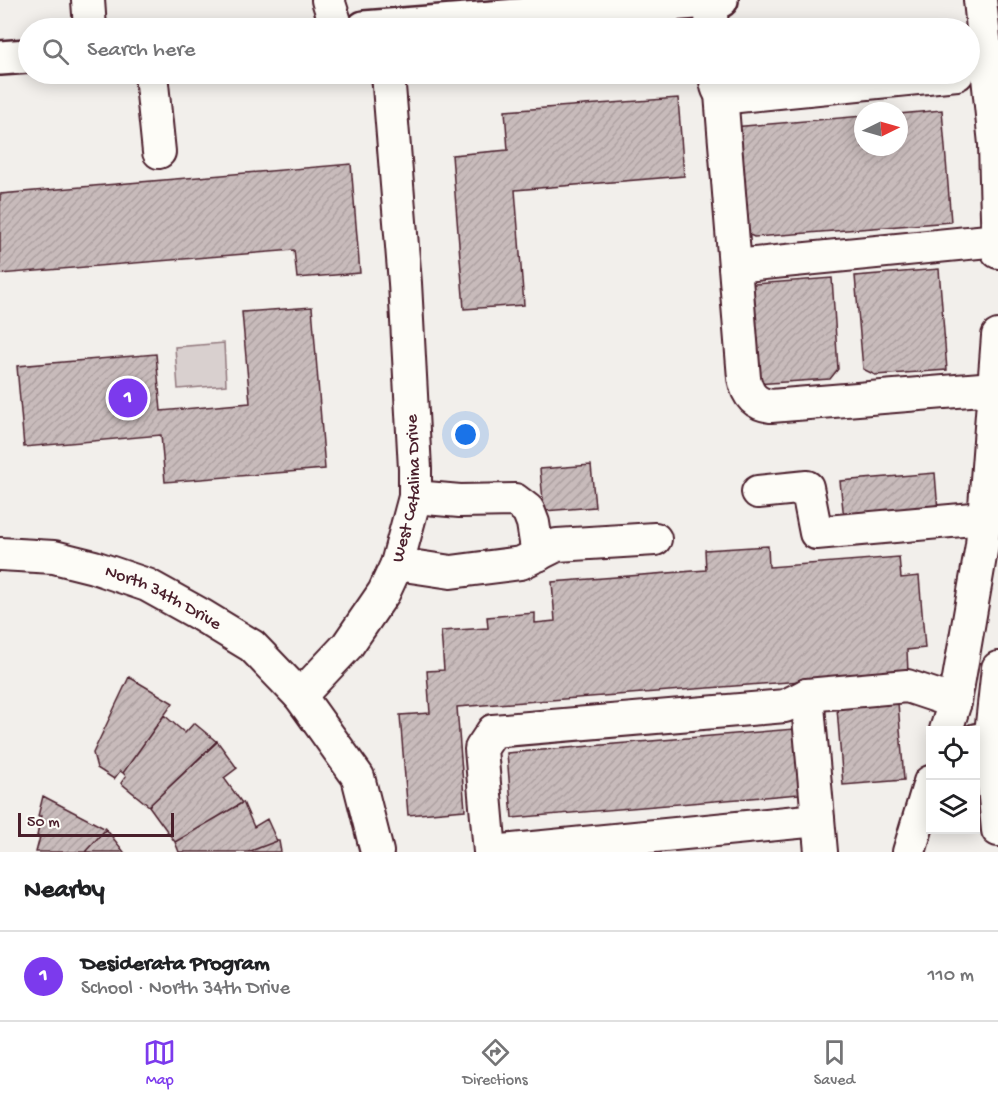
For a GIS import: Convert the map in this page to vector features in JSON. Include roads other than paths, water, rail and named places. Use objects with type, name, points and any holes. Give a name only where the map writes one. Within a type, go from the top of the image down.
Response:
[{"type":"main road","points":[[484,18],[655,2],[714,10]]},
{"type":"main road","points":[[0,58],[18,57]]},
{"type":"street","points":[[88,0],[89,18]]},
{"type":"street","points":[[328,0],[334,18]]},
{"type":"street","points":[[345,0],[346,18]]},
{"type":"street","points":[[980,0],[980,68],[995,144],[998,252]]},
{"type":"street","points":[[152,84],[159,152]]},
{"type":"street","name":"West Catalina Drive","points":[[300,696],[347,646],[384,592],[397,564],[414,497],[415,469],[405,283],[389,84]]},
{"type":"street","points":[[718,84],[729,97],[842,84]]},
{"type":"street","points":[[718,84],[746,389],[750,397],[764,406],[771,406],[994,388]]},
{"type":"street","points":[[735,266],[998,240]]},
{"type":"street","points":[[818,820],[491,852],[481,749],[493,731],[784,706],[807,695],[907,686],[951,716],[988,535],[998,336]]},
{"type":"street","points":[[758,492],[807,487],[816,533],[988,535]]},
{"type":"street","points":[[414,497],[460,501],[515,500],[528,510],[533,523],[538,555]]},
{"type":"street","points":[[397,564],[451,572],[521,563],[558,545],[656,539]]},
{"type":"street","name":"North 34th Drive","points":[[0,554],[54,557],[94,567],[147,585],[252,646],[300,696]]},
{"type":"street","points":[[998,668],[982,741],[998,830]]},
{"type":"street","points":[[807,695],[821,852]]},
{"type":"street","points":[[300,696],[358,777],[377,852]]},
{"type":"street","points":[[909,852],[926,795]]},
{"type":"place","name":"Desiderata Program","points":[[128,398]]}]
